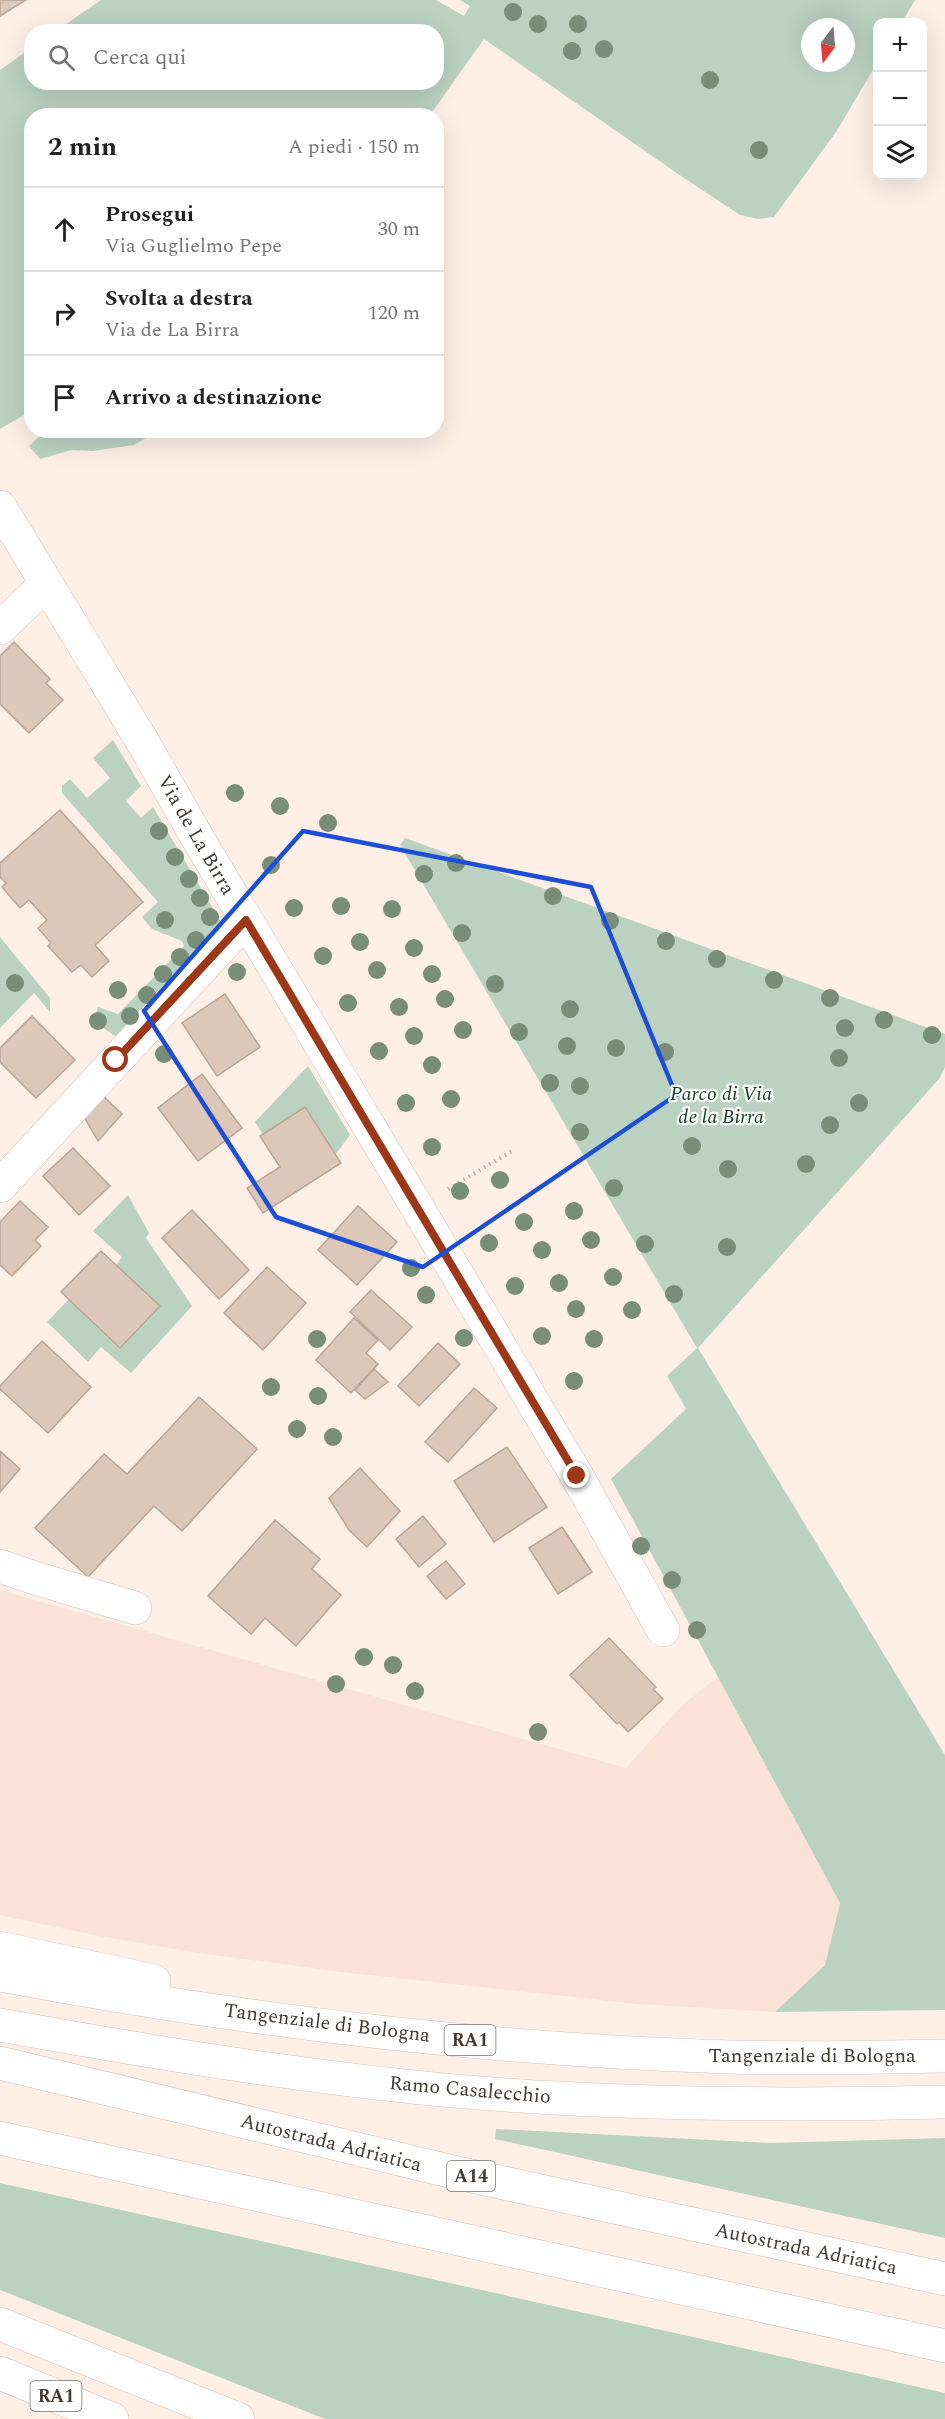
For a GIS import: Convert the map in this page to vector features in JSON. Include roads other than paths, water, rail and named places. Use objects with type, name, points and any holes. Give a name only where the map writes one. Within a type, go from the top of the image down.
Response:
[{"type":"main road","name":"Via de La Birra","points":[[0,507],[141,739],[577,1476],[663,1630]]},
{"type":"main road","points":[[0,628],[46,584]]},
{"type":"main road","points":[[0,1186],[246,920]]},
{"type":"main road","points":[[0,1566],[135,1608]]},
{"type":"main road","points":[[0,1948],[387,2032]]},
{"type":"main road","name":"Tangenziale di Bologna","points":[[0,1975],[98,1993],[387,2032],[620,2052],[743,2057],[945,2056]]},
{"type":"main road","name":"Ramo Casalecchio","points":[[0,2025],[216,2061],[453,2091],[590,2100],[720,2103],[945,2102]]},
{"type":"main road","name":"Autostrada Adriatica","points":[[0,2063],[453,2172],[945,2279]]},
{"type":"main road","points":[[0,2138],[945,2346]]},
{"type":"main road","points":[[0,2324],[238,2419]]},
{"type":"main road","name":"RA1","points":[[0,2373],[112,2419]]},
{"type":"park label","name":"Parco di Via de la Birra","points":[[721,1106]]}]
